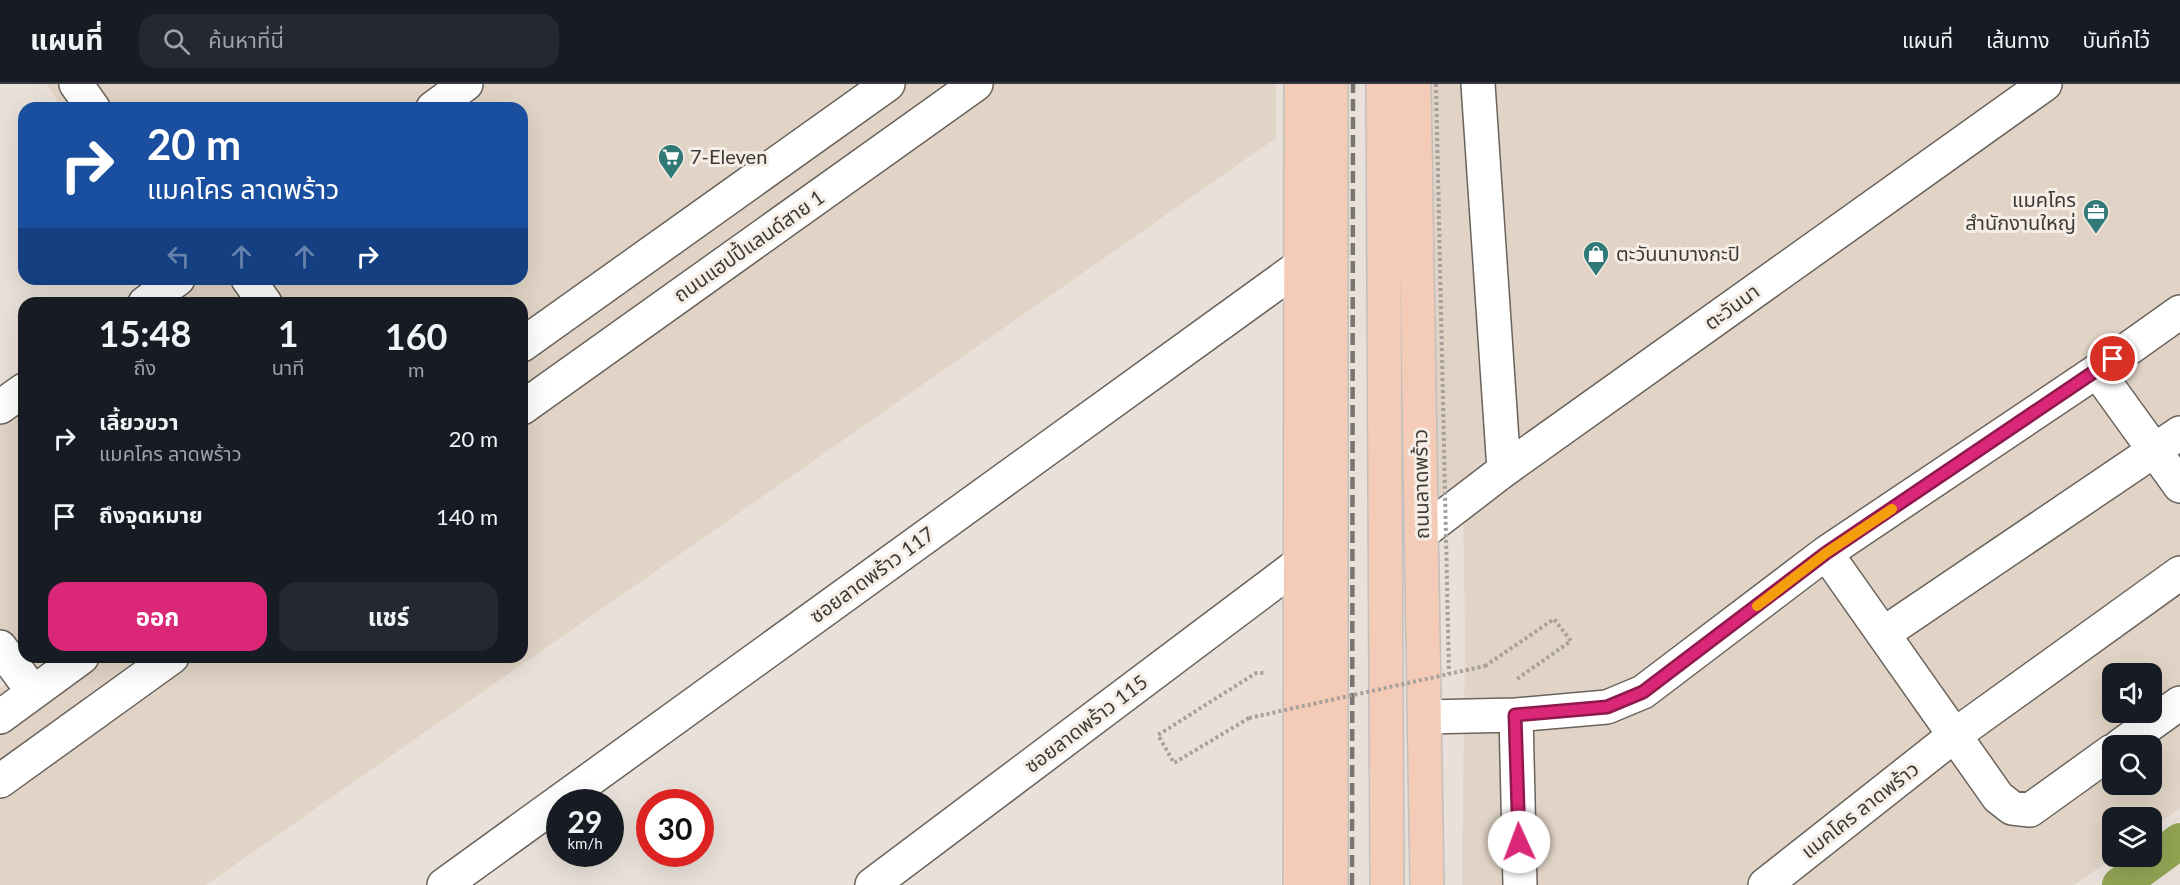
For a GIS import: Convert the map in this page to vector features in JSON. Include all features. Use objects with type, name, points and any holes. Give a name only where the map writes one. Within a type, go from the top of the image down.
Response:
[{"type":"main road","points":[[1300,885],[1301,84]]},
{"type":"main road","points":[[1331,84],[1331,885]]},
{"type":"main road","points":[[1383,84],[1388,885]]},
{"type":"main road","name":"ถนนลาดพร้าว","points":[[1414,84],[1427,885]]},
{"type":"street","points":[[76,84],[89,102]]},
{"type":"street","points":[[441,102],[466,84]]},
{"type":"street","points":[[528,341],[888,84]]},
{"type":"street","name":"ถนนแฮปปี้แลนด์สาย 1","points":[[528,404],[976,84]]},
{"type":"street","points":[[1478,84],[1504,470]]},
{"type":"street","name":"ตะวันนา","points":[[1422,533],[1504,470],[2045,84]]},
{"type":"street","name":"ซอยลาดพร้าว 117","points":[[444,885],[1300,266]]},
{"type":"street","points":[[153,297],[170,285]]},
{"type":"street","points":[[1425,717],[1512,700],[1607,707],[1643,692],[1826,553],[2097,371],[2180,312]]},
{"type":"street","points":[[2097,371],[2167,442],[2180,486]]},
{"type":"street","points":[[0,407],[18,394]]},
{"type":"street","points":[[1883,634],[2167,442]]},
{"type":"street","points":[[1826,553],[1998,797],[2013,808],[2030,810],[2102,758]]},
{"type":"street","name":"ซอยลาดพร้าว 115","points":[[872,885],[1300,563]]},
{"type":"street","name":"แมคโคร ลาดพร้าว","points":[[1765,885],[1955,735],[2180,573]]},
{"type":"street","points":[[0,647],[33,692]]},
{"type":"street","points":[[0,717],[74,663]]},
{"type":"street","points":[[0,781],[164,663]]},
{"type":"street","points":[[1512,700],[1520,885]]},
{"type":"street","points":[[2135,735],[2180,703]]},
{"type":"path","points":[[1437,84],[1449,674]]},
{"type":"path","points":[[1256,673],[1158,735],[1174,763],[1249,718],[1485,666],[1554,619],[1572,641],[1512,700]]},
{"type":"shaded area","points":[[46,84],[1276,84],[1276,138],[528,660],[528,297],[130,297],[146,285],[528,285],[528,102],[59,102]]},
{"type":"shaded area","points":[[1414,84],[2180,84],[2180,808],[2162,821],[2162,807],[2102,807],[2102,865],[2074,885],[1462,885],[1465,637],[1463,503],[1422,533]]},
{"type":"shaded area","points":[[18,377],[18,663],[524,663],[206,885],[0,885],[0,688],[10,680],[0,665],[0,390]]},
{"type":"waterway","points":[[2120,885],[2180,841]]},
{"type":"railway","points":[[1352,885],[1353,84]]},
{"type":"slow traffic","points":[[1757,606],[1826,553],[1892,509]]},
{"type":"place","name":"7-Eleven","points":[[671,180]]},
{"type":"place","name":"แมคโคร สำนักงานใหญ่","points":[[2096,235]]},
{"type":"place","name":"ตะวันนาบางกะปิ","points":[[1596,277]]},
{"type":"route","points":[[1519,842],[1515,715],[1607,707],[1643,692],[1826,553],[2113,359]]}]
